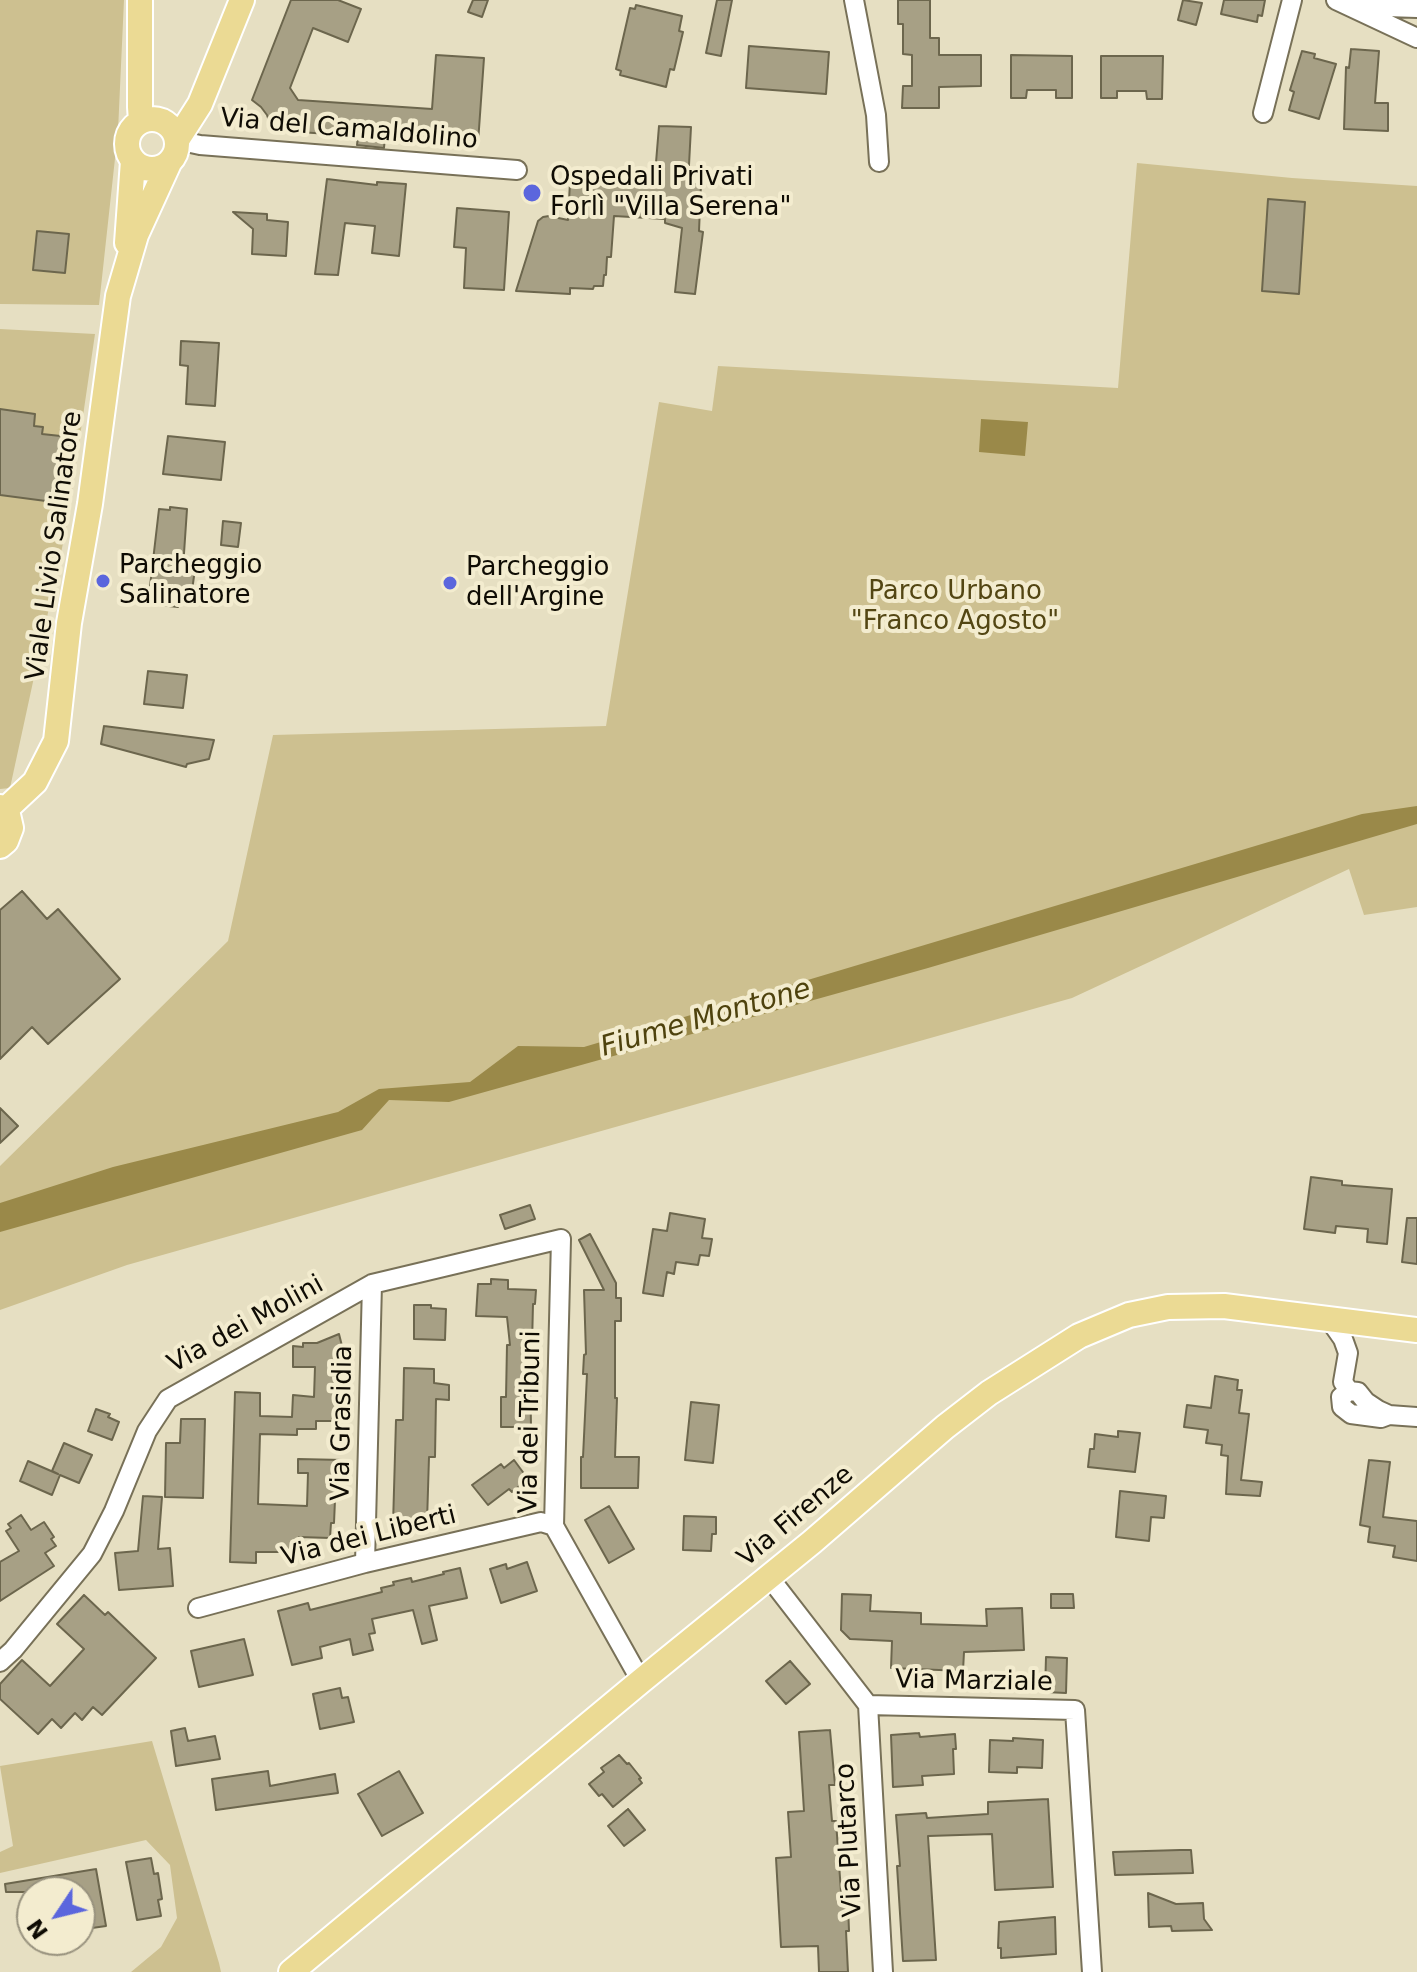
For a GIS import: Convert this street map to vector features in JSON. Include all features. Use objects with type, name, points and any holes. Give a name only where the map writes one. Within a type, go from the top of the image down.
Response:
[{"type":"main road","points":[[140,0],[141,121]]},
{"type":"main road","name":"Viale Livio Salinatore","points":[[2,809],[35,782],[56,741],[69,623],[124,273],[136,235],[173,152],[200,104],[242,0]]},
{"type":"main road","points":[[157,119],[170,127],[173,152],[155,170],[139,166],[128,154],[127,139],[132,128],[141,121],[157,119]]},
{"type":"main road","name":"Viale Livio Salinatore","points":[[124,273],[133,161]]},
{"type":"main road","points":[[0,846],[6,841],[11,828],[2,809]]},
{"type":"main road","name":"Via Firenze","points":[[291,1972],[769,1577],[945,1427],[978,1401],[1079,1336],[1129,1315],[1168,1307],[1224,1306],[1417,1330]]},
{"type":"street","points":[[854,0],[876,115],[879,162]]},
{"type":"street","points":[[1263,113],[1292,0]]},
{"type":"street","points":[[1341,3],[1417,8]]},
{"type":"street","points":[[1341,3],[1417,38]]},
{"type":"street","name":"Via del Camaldolino","points":[[173,152],[200,145],[517,170]]},
{"type":"street","name":"Via dei Molini","points":[[0,1662],[92,1554],[114,1511],[147,1431],[168,1399],[372,1284],[561,1239]]},
{"type":"street","name":"Via dei Tribuni","points":[[561,1239],[554,1526],[641,1681]]},
{"type":"street","name":"Via Grasidia","points":[[365,1563],[372,1284]]},
{"type":"street","points":[[1329,1319],[1346,1345],[1348,1357],[1343,1382],[1349,1391],[1358,1392],[1371,1406],[1389,1415],[1417,1417]]},
{"type":"street","name":"Via dei Liberti","points":[[198,1608],[365,1563],[541,1522],[554,1526]]},
{"type":"street","name":"Via Marziale","points":[[769,1577],[868,1705],[1075,1710],[1092,1972]]},
{"type":"street","name":"Via Plutarco","points":[[868,1705],[883,1972]]},
{"type":"green space","points":[[0,0],[124,0],[118,131],[99,305],[0,304]]},
{"type":"green space","name":"Parco Urbano \"Franco Agosto\"","points":[[1137,163],[1417,186],[1417,907],[1364,915],[1349,869],[1072,998],[127,1265],[0,1310],[0,1166],[228,941],[273,735],[606,726],[659,402],[712,411],[718,366],[1118,388]]},
{"type":"green space","points":[[0,329],[95,334],[67,525],[10,788],[0,789]]},
{"type":"green space","points":[[152,1741],[221,1972],[131,1972],[161,1947],[177,1918],[170,1865],[146,1840],[0,1873],[0,1852],[13,1846],[0,1766]]},
{"type":"water","points":[[981,419],[1028,422],[1025,456],[979,452]]},
{"type":"water","name":"Fiume Montone","points":[[1417,806],[1417,824],[928,968],[449,1102],[389,1100],[362,1130],[0,1232],[0,1203],[113,1167],[338,1112],[379,1089],[470,1082],[518,1046],[584,1047],[1362,814]]},
{"type":"building","points":[[291,0],[338,0],[361,9],[348,42],[313,28],[290,88],[298,100],[432,109],[436,55],[484,58],[478,143],[385,137],[384,148],[357,145],[358,136],[270,130],[267,115],[252,100]]},
{"type":"building","points":[[473,0],[488,0],[482,17],[468,12]]},
{"type":"building","points":[[717,0],[732,0],[721,56],[706,53]]},
{"type":"building","points":[[898,0],[930,0],[930,38],[939,38],[939,55],[981,55],[981,86],[939,87],[939,108],[902,108],[903,86],[912,86],[912,55],[903,54],[903,24],[898,24]]},
{"type":"building","points":[[1183,0],[1202,3],[1196,25],[1178,20]]},
{"type":"building","points":[[1224,0],[1265,0],[1262,16],[1258,15],[1257,22],[1221,14]]},
{"type":"building","points":[[636,5],[682,16],[679,31],[683,32],[674,70],[670,69],[666,87],[620,75],[621,71],[616,69],[630,8],[635,9]]},
{"type":"building","points":[[749,46],[829,52],[826,94],[746,88]]},
{"type":"building","points":[[1351,49],[1379,51],[1375,103],[1388,103],[1388,131],[1344,129],[1346,67],[1349,68]]},
{"type":"building","points":[[1302,51],[1336,64],[1319,119],[1289,110],[1294,92],[1290,90]]},
{"type":"building","points":[[1011,55],[1072,56],[1072,98],[1056,98],[1056,90],[1027,90],[1026,98],[1011,98]]},
{"type":"building","points":[[1101,56],[1163,56],[1162,99],[1147,99],[1146,91],[1117,91],[1117,98],[1101,98]]},
{"type":"building","points":[[659,126],[691,127],[688,184],[701,184],[699,231],[703,232],[695,294],[675,292],[682,228],[665,223],[665,219],[614,216],[611,257],[607,257],[603,286],[570,288],[570,294],[516,291],[538,221],[549,216],[568,220],[570,182],[654,187]]},
{"type":"building","points":[[327,179],[377,185],[377,182],[406,184],[399,256],[372,253],[375,226],[345,223],[338,275],[315,274]]},
{"type":"building","points":[[1268,199],[1305,202],[1299,294],[1262,291]]},
{"type":"building","points":[[457,208],[509,212],[504,290],[464,288],[466,248],[454,247]]},
{"type":"building","points":[[233,212],[267,214],[267,220],[288,222],[286,256],[252,254],[253,229]]},
{"type":"building","points":[[37,231],[69,234],[65,273],[33,270]]},
{"type":"building","points":[[181,341],[219,343],[215,406],[186,404],[188,366],[180,365]]},
{"type":"building","points":[[0,409],[35,414],[34,426],[43,427],[42,434],[70,437],[61,503],[0,495]]},
{"type":"building","points":[[168,436],[225,442],[221,480],[163,474]]},
{"type":"building","points":[[170,507],[187,509],[183,568],[195,569],[190,605],[179,603],[178,607],[150,604],[149,595],[159,509],[170,510]]},
{"type":"building","points":[[223,521],[241,523],[238,547],[221,545]]},
{"type":"building","points":[[148,671],[187,675],[183,708],[144,704]]},
{"type":"building","points":[[104,726],[214,740],[209,759],[187,764],[186,767],[101,744]]},
{"type":"building","points":[[22,891],[47,919],[58,909],[120,979],[48,1044],[32,1027],[0,1059],[0,910]]},
{"type":"building","points":[[0,1108],[18,1126],[0,1143]]},
{"type":"building","points":[[1311,1177],[1342,1181],[1342,1185],[1392,1189],[1387,1244],[1367,1242],[1368,1229],[1336,1226],[1335,1233],[1304,1229]]},
{"type":"building","points":[[530,1205],[535,1219],[505,1229],[500,1215]]},
{"type":"building","points":[[670,1213],[705,1219],[702,1238],[712,1239],[709,1256],[700,1255],[698,1265],[676,1262],[674,1274],[667,1272],[663,1296],[643,1293],[653,1229],[667,1231]]},
{"type":"building","points":[[1407,1218],[1417,1218],[1417,1264],[1402,1262]]},
{"type":"building","points":[[590,1234],[616,1283],[616,1298],[621,1298],[621,1321],[615,1321],[615,1457],[639,1457],[638,1488],[581,1488],[587,1374],[583,1374],[586,1354],[584,1290],[604,1290],[579,1240]]},
{"type":"building","points":[[491,1279],[508,1280],[508,1289],[536,1290],[533,1304],[533,1364],[530,1363],[531,1427],[501,1427],[501,1397],[506,1397],[507,1345],[510,1345],[507,1317],[476,1316],[478,1284],[491,1284]]},
{"type":"building","points":[[414,1305],[446,1309],[445,1340],[414,1339]]},
{"type":"building","points":[[339,1334],[346,1362],[341,1363],[338,1421],[316,1421],[316,1429],[297,1429],[297,1435],[260,1434],[258,1504],[307,1506],[308,1473],[298,1473],[298,1459],[343,1460],[343,1472],[336,1477],[334,1523],[331,1523],[330,1538],[299,1537],[299,1552],[256,1552],[256,1563],[230,1562],[235,1392],[260,1393],[260,1416],[292,1417],[293,1395],[314,1397],[315,1367],[293,1367],[293,1346],[303,1347],[303,1343],[317,1343]]},
{"type":"building","points":[[404,1368],[434,1369],[434,1383],[449,1385],[449,1400],[436,1399],[435,1457],[429,1457],[427,1522],[413,1522],[413,1526],[393,1525],[396,1420],[403,1420]]},
{"type":"building","points":[[1215,1376],[1238,1380],[1237,1390],[1242,1390],[1239,1413],[1249,1414],[1241,1480],[1262,1482],[1260,1496],[1226,1494],[1228,1456],[1221,1455],[1222,1445],[1206,1443],[1208,1430],[1184,1427],[1187,1405],[1211,1408]]},
{"type":"building","points":[[691,1402],[719,1405],[713,1463],[685,1460]]},
{"type":"building","points":[[96,1409],[110,1414],[108,1417],[119,1422],[112,1440],[88,1431]]},
{"type":"building","points":[[181,1419],[205,1419],[203,1498],[165,1497],[166,1443],[180,1443]]},
{"type":"building","points":[[1118,1431],[1140,1433],[1135,1472],[1088,1467],[1095,1434],[1118,1437]]},
{"type":"building","points":[[64,1443],[92,1455],[79,1483],[60,1475],[52,1495],[20,1481],[28,1461],[58,1474],[52,1471]]},
{"type":"building","points":[[514,1460],[528,1479],[488,1505],[472,1485],[501,1464],[504,1468]]},
{"type":"building","points":[[1369,1460],[1390,1462],[1383,1517],[1417,1521],[1417,1561],[1393,1557],[1395,1546],[1368,1542],[1370,1527],[1360,1525]]},
{"type":"building","points":[[1120,1491],[1166,1496],[1164,1518],[1151,1517],[1149,1541],[1116,1537]]},
{"type":"building","points":[[143,1496],[162,1497],[158,1549],[170,1548],[173,1586],[119,1590],[115,1553],[138,1551]]},
{"type":"building","points":[[609,1506],[634,1549],[609,1563],[585,1520]]},
{"type":"building","points":[[21,1515],[31,1530],[44,1522],[54,1537],[51,1539],[56,1546],[45,1553],[54,1566],[0,1601],[0,1562],[19,1551],[6,1531],[11,1528],[8,1524]]},
{"type":"building","points":[[684,1516],[716,1517],[716,1534],[712,1534],[711,1551],[683,1550]]},
{"type":"building","points":[[527,1562],[537,1591],[501,1603],[490,1569],[506,1564],[507,1569]]},
{"type":"building","points":[[460,1568],[467,1598],[429,1606],[437,1640],[422,1644],[413,1610],[372,1619],[375,1633],[369,1634],[373,1650],[353,1655],[350,1639],[320,1647],[322,1658],[292,1665],[278,1611],[308,1603],[310,1610],[382,1592],[381,1588],[394,1585],[393,1582],[411,1578],[412,1582]]},
{"type":"building","points":[[842,1594],[871,1595],[870,1611],[921,1613],[921,1624],[987,1626],[986,1609],[1022,1608],[1024,1650],[964,1652],[963,1671],[891,1668],[892,1641],[850,1639],[841,1630]]},
{"type":"building","points":[[1051,1594],[1073,1594],[1074,1608],[1051,1608]]},
{"type":"building","points":[[84,1595],[105,1615],[108,1612],[156,1658],[102,1715],[93,1707],[82,1720],[75,1713],[61,1728],[52,1719],[38,1734],[0,1699],[0,1684],[22,1660],[50,1686],[84,1649],[57,1624]]},
{"type":"building","points":[[244,1639],[253,1675],[199,1687],[191,1651]]},
{"type":"building","points":[[1046,1657],[1067,1658],[1066,1693],[1045,1692]]},
{"type":"building","points":[[790,1661],[810,1684],[786,1704],[766,1681]]},
{"type":"building","points":[[340,1688],[342,1698],[348,1697],[354,1722],[320,1729],[313,1694]]},
{"type":"building","points":[[185,1728],[188,1741],[215,1736],[220,1759],[176,1766],[171,1731]]},
{"type":"building","points":[[830,1730],[835,1785],[829,1785],[832,1821],[836,1821],[842,1906],[848,1905],[848,1972],[819,1972],[818,1946],[781,1947],[776,1858],[791,1857],[788,1812],[804,1811],[799,1732]]},
{"type":"building","points":[[919,1733],[920,1737],[955,1734],[954,1774],[922,1776],[923,1785],[893,1787],[891,1735]]},
{"type":"building","points":[[1013,1738],[1043,1740],[1042,1768],[1017,1767],[1017,1773],[989,1772],[990,1740],[1013,1741]]},
{"type":"building","points":[[619,1755],[629,1763],[642,1783],[613,1807],[589,1784],[604,1772],[601,1768]]},
{"type":"building","points":[[268,1771],[270,1786],[335,1774],[338,1793],[216,1810],[212,1779]]},
{"type":"building","points":[[399,1771],[423,1813],[382,1836],[358,1794]]},
{"type":"building","points":[[1048,1799],[1053,1887],[995,1890],[992,1834],[928,1836],[936,1960],[903,1961],[896,1815],[926,1813],[927,1818],[988,1814],[988,1802]]},
{"type":"building","points":[[628,1809],[645,1830],[624,1846],[608,1826]]},
{"type":"building","points":[[1191,1850],[1193,1873],[1115,1875],[1113,1852]]},
{"type":"building","points":[[151,1858],[154,1874],[158,1873],[161,1916],[137,1920],[126,1862]]},
{"type":"building","points":[[96,1869],[106,1926],[96,1927],[96,1876],[54,1876]]},
{"type":"building","points":[[16,1882],[16,1892],[6,1892],[5,1884]]},
{"type":"building","points":[[1148,1893],[1176,1904],[1203,1903],[1204,1919],[1212,1930],[1172,1931],[1171,1926],[1149,1927]]},
{"type":"building","points":[[1055,1917],[1056,1954],[1001,1958],[1001,1948],[998,1948],[999,1922]]},
{"type":"place","name":"Ospedali Privati Forlì \"Villa Serena\"","points":[[532,193]]},
{"type":"place","name":"Parcheggio Salinatore","points":[[103,581]]},
{"type":"place","name":"Parcheggio dell'Argine","points":[[450,583]]}]
